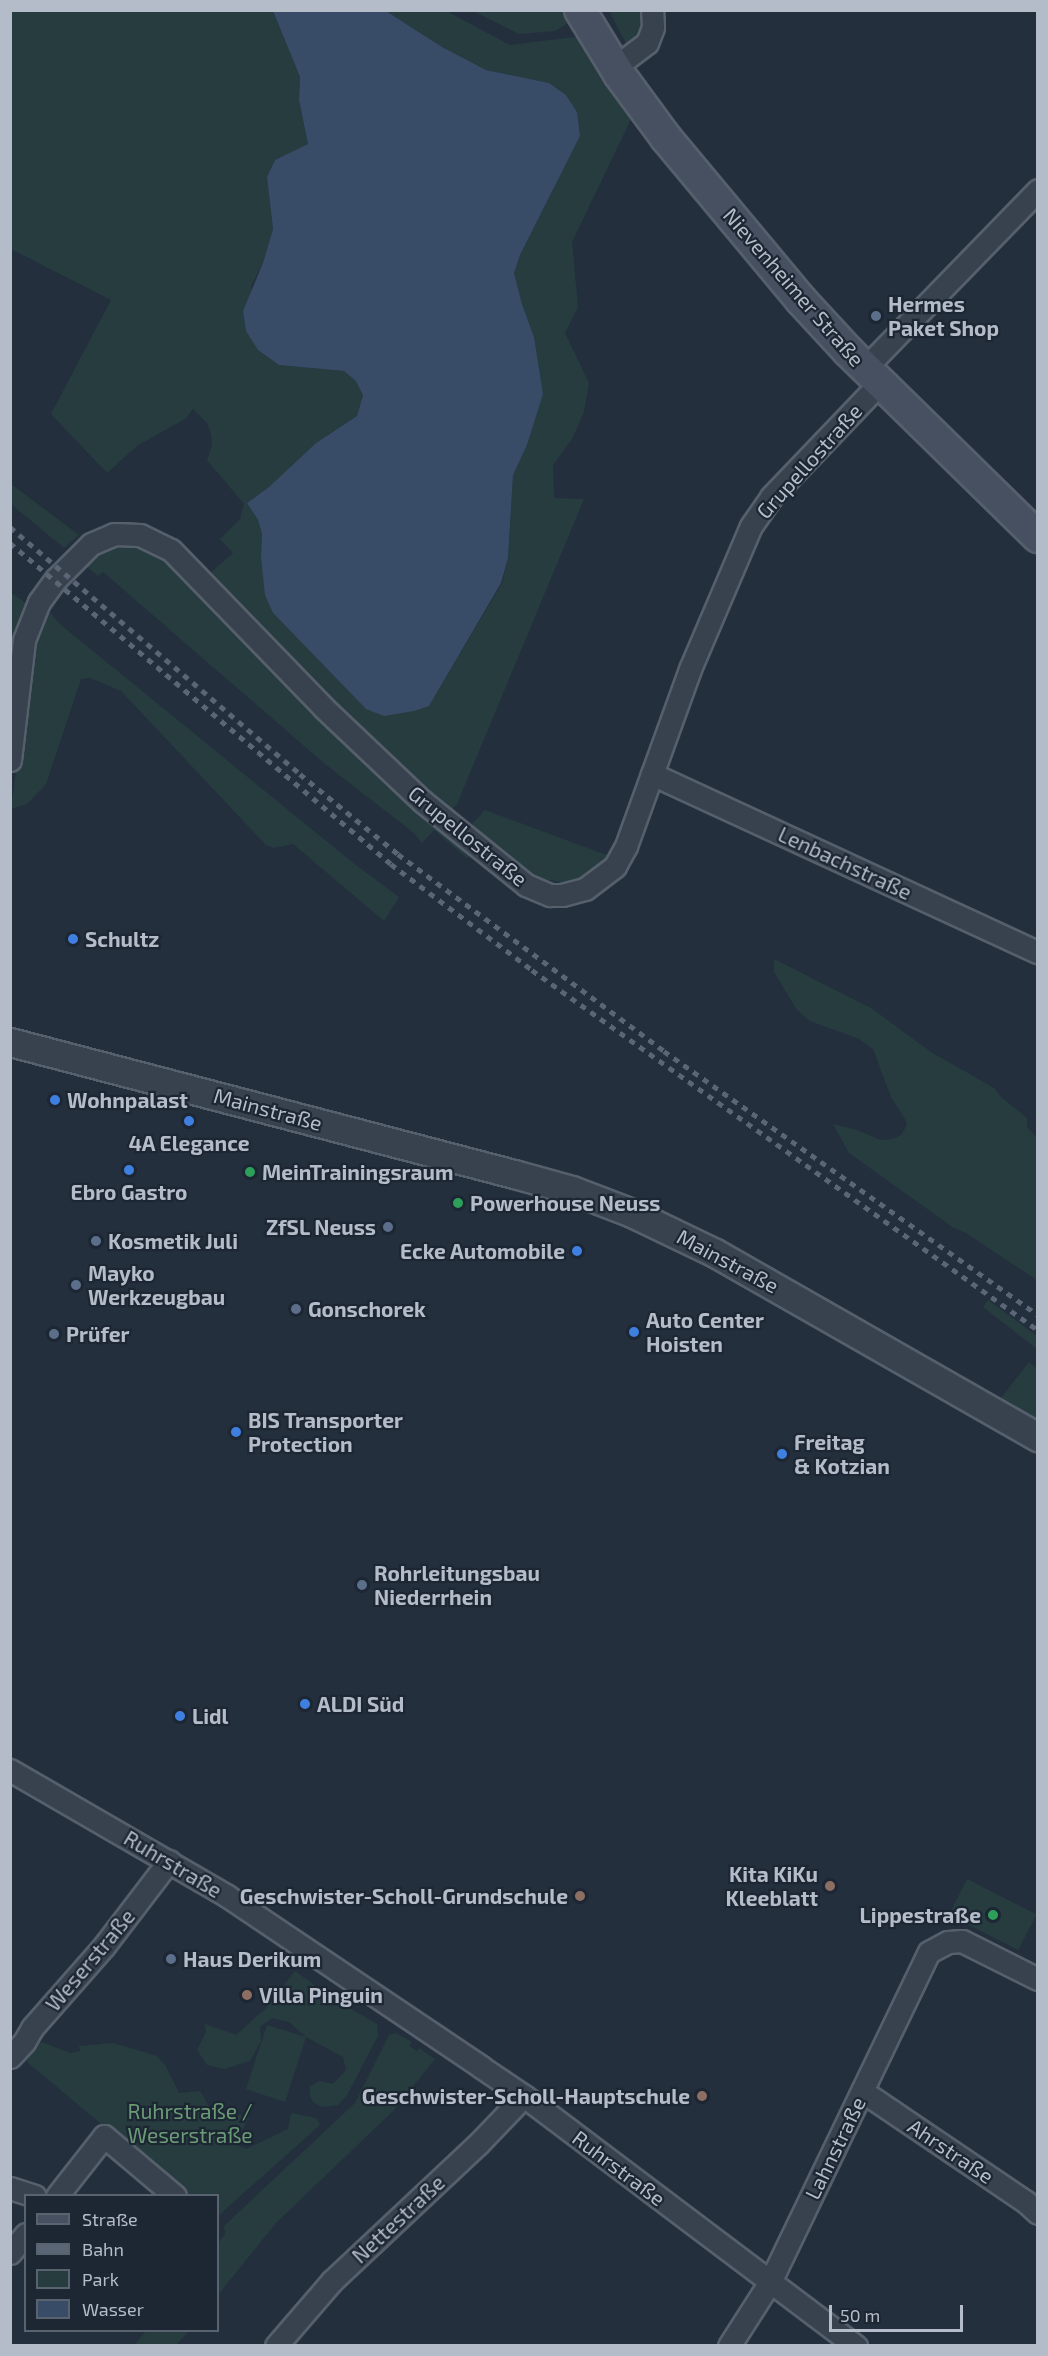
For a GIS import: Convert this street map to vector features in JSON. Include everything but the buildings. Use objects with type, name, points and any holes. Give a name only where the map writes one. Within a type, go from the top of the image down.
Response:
[{"type":"main road","name":"Nievenheimer Straße","points":[[580,10],[615,67],[666,138],[801,300],[872,376],[1038,537]]},
{"type":"street","points":[[615,67],[647,43],[653,27],[652,10]]},
{"type":"street","name":"Grupellostraße","points":[[10,760],[24,640],[39,602],[76,558],[91,544],[106,536],[121,533],[140,535],[171,550],[324,708],[422,801],[526,885],[538,892],[562,896],[585,889],[615,866],[626,846],[690,669],[751,525],[771,497],[872,376],[1038,190]]},
{"type":"street","name":"Lenbachstraße","points":[[651,774],[1038,952]]},
{"type":"street","name":"Mainstraße","points":[[10,1042],[514,1174],[572,1190],[632,1213],[715,1253],[1038,1437]]},
{"type":"street","name":"Ruhrstraße","points":[[10,1770],[227,1896],[524,2096],[856,2346]]},
{"type":"street","name":"Weserstraße","points":[[10,2057],[24,2042],[32,2028],[104,1946],[169,1861]]},
{"type":"street","name":"Lahnstraße","points":[[729,2346],[770,2282],[925,1958],[934,1947],[948,1942],[962,1941],[1038,1979]]},
{"type":"street","name":"Ahrstraße","points":[[862,2091],[1026,2202],[1038,2213]]},
{"type":"street","name":"Nettestraße","points":[[276,2346],[333,2281],[478,2144],[524,2096]]},
{"type":"street","points":[[59,2194],[104,2136],[173,2194]]},
{"type":"street","points":[[10,2188],[29,2194]]},
{"type":"street","points":[[10,2253],[24,2236]]},
{"type":"green space","points":[[11,11],[273,11],[300,77],[299,100],[308,144],[275,160],[267,177],[273,229],[263,263],[251,286],[258,350],[279,365],[344,371],[357,381],[363,395],[357,416],[316,443],[269,487],[247,503],[258,520],[262,534],[261,557],[273,613],[366,709],[429,706],[502,583],[508,558],[513,475],[527,445],[542,394],[534,337],[514,273],[520,255],[580,136],[577,112],[566,95],[549,83],[486,70],[442,47],[386,11],[446,11],[510,45],[583,36],[634,113],[572,242],[578,307],[565,333],[589,383],[584,412],[572,439],[553,465],[554,498],[584,499],[457,804],[450,812],[393,760],[209,574],[233,553],[220,539],[240,519],[244,504],[207,460],[212,445],[211,434],[207,423],[193,409],[185,419],[138,445],[107,473],[51,414],[111,300],[11,249]]},
{"type":"green space","points":[[473,11],[567,11],[573,20],[555,31],[519,34]]},
{"type":"green space","points":[[609,11],[644,11],[642,35],[628,47]]},
{"type":"green space","points":[[10,484],[79,535],[64,548],[11,504]]},
{"type":"green space","points":[[120,543],[134,543],[155,551],[167,561],[376,773],[473,854],[467,858],[434,830],[422,843],[414,833],[325,764],[103,572],[98,576],[81,562],[94,552]]},
{"type":"green space","points":[[11,593],[29,605],[20,624],[11,678]]},
{"type":"green space","points":[[48,610],[61,625],[352,862],[399,897],[384,921],[293,844],[274,848],[266,845],[121,691],[90,678],[81,679],[46,784],[27,804],[11,809],[35,628]]},
{"type":"green space","points":[[485,810],[609,856],[582,879],[563,882],[541,879],[504,853],[472,824]]},
{"type":"green space","points":[[774,959],[871,1008],[931,1052],[994,1088],[1002,1098],[1027,1118],[1027,1127],[1037,1138],[1037,1280],[966,1233],[954,1228],[849,1153],[833,1124],[860,1131],[880,1140],[892,1139],[901,1135],[907,1125],[905,1119],[891,1097],[873,1049],[859,1039],[810,1021],[797,1010],[774,972]]},
{"type":"green space","points":[[988,1300],[1037,1336],[1037,1349],[983,1307]]},
{"type":"green space","points":[[1029,1362],[1037,1369],[1037,1421],[1000,1399]]},
{"type":"green space","name":"Lippestraße","points":[[967,1879],[1036,1914],[1018,1950],[949,1915]]},
{"type":"green space","points":[[295,1971],[334,1999],[377,2024],[378,2036],[347,2095],[338,2105],[322,2107],[313,2102],[310,2096],[310,2086],[320,2081],[333,2084],[346,2070],[343,2057],[306,2037],[289,2022],[272,2018],[260,2027],[261,2041],[250,2061],[224,2069],[207,2065],[197,2050],[206,2032],[205,2024],[236,2035],[265,2009]]},
{"type":"green space","points":[[267,2025],[306,2037],[285,2102],[246,2089]]},
{"type":"green space","points":[[396,2033],[412,2042],[409,2046],[417,2051],[419,2048],[435,2059],[393,2111],[276,2223],[219,2294],[219,2242],[225,2234],[224,2226],[355,2103],[389,2035]]},
{"type":"green space","name":"Ruhrstraße / Weserstraße","points":[[42,2042],[70,2053],[80,2051],[79,2046],[113,2043],[157,2056],[165,2065],[179,2093],[200,2091],[213,2113],[227,2112],[249,2117],[235,2144],[246,2149],[288,2129],[291,2113],[316,2118],[320,2125],[219,2215],[219,2194],[185,2194],[27,2062],[28,2053],[34,2045]]},
{"type":"green space","points":[[145,2332],[188,2332],[176,2345],[134,2345]]},
{"type":"water","points":[[273,11],[386,11],[442,47],[486,70],[549,83],[566,95],[577,112],[580,136],[520,255],[514,273],[534,337],[543,394],[527,445],[513,475],[508,558],[501,583],[429,706],[414,711],[384,716],[366,709],[273,613],[265,595],[261,557],[262,534],[258,520],[247,503],[269,487],[316,443],[357,416],[363,395],[356,381],[344,371],[279,365],[258,350],[246,331],[243,311],[263,263],[273,229],[267,177],[275,160],[308,144],[299,100],[300,77]]},
{"type":"railway","points":[[10,527],[300,774],[398,854],[664,1051],[1038,1315]]},
{"type":"railway","points":[[10,543],[391,864],[532,970],[1038,1330]]},
{"type":"place","name":"Hermes Paket Shop","points":[[876,316]]},
{"type":"place","name":"Schultz","points":[[73,939]]},
{"type":"place","name":"Wohnpalast","points":[[55,1100]]},
{"type":"place","name":"4A Elegance","points":[[189,1121]]},
{"type":"place","name":"Ebro Gastro","points":[[129,1170]]},
{"type":"place","name":"MeinTrainingsraum","points":[[250,1172]]},
{"type":"place","name":"Powerhouse Neuss","points":[[458,1203]]},
{"type":"place","name":"ZfSL Neuss","points":[[388,1227]]},
{"type":"place","name":"Kosmetik Juli","points":[[96,1241]]},
{"type":"place","name":"Ecke Automobile","points":[[577,1251]]},
{"type":"place","name":"Mayko Werkzeugbau","points":[[76,1285]]},
{"type":"place","name":"Gonschorek","points":[[296,1309]]},
{"type":"place","name":"Auto Center Hoisten","points":[[634,1332]]},
{"type":"place","name":"Prüfer","points":[[54,1334]]},
{"type":"place","name":"BIS Transporter Protection","points":[[236,1432]]},
{"type":"place","name":"Freitag & Kotzian","points":[[782,1454]]},
{"type":"place","name":"Rohrleitungsbau Niederrhein","points":[[362,1585]]},
{"type":"place","name":"ALDI Süd","points":[[305,1704]]},
{"type":"place","name":"Lidl","points":[[180,1716]]},
{"type":"place","name":"Kita KiKu Kleeblatt","points":[[830,1886]]},
{"type":"place","name":"Geschwister-Scholl-Grundschule","points":[[580,1896]]},
{"type":"place","name":"Lippestraße","points":[[993,1915]]},
{"type":"place","name":"Haus Derikum","points":[[171,1959]]},
{"type":"place","name":"Villa Pinguin","points":[[247,1995]]},
{"type":"place","name":"Geschwister-Scholl-Hauptschule","points":[[702,2096]]}]
